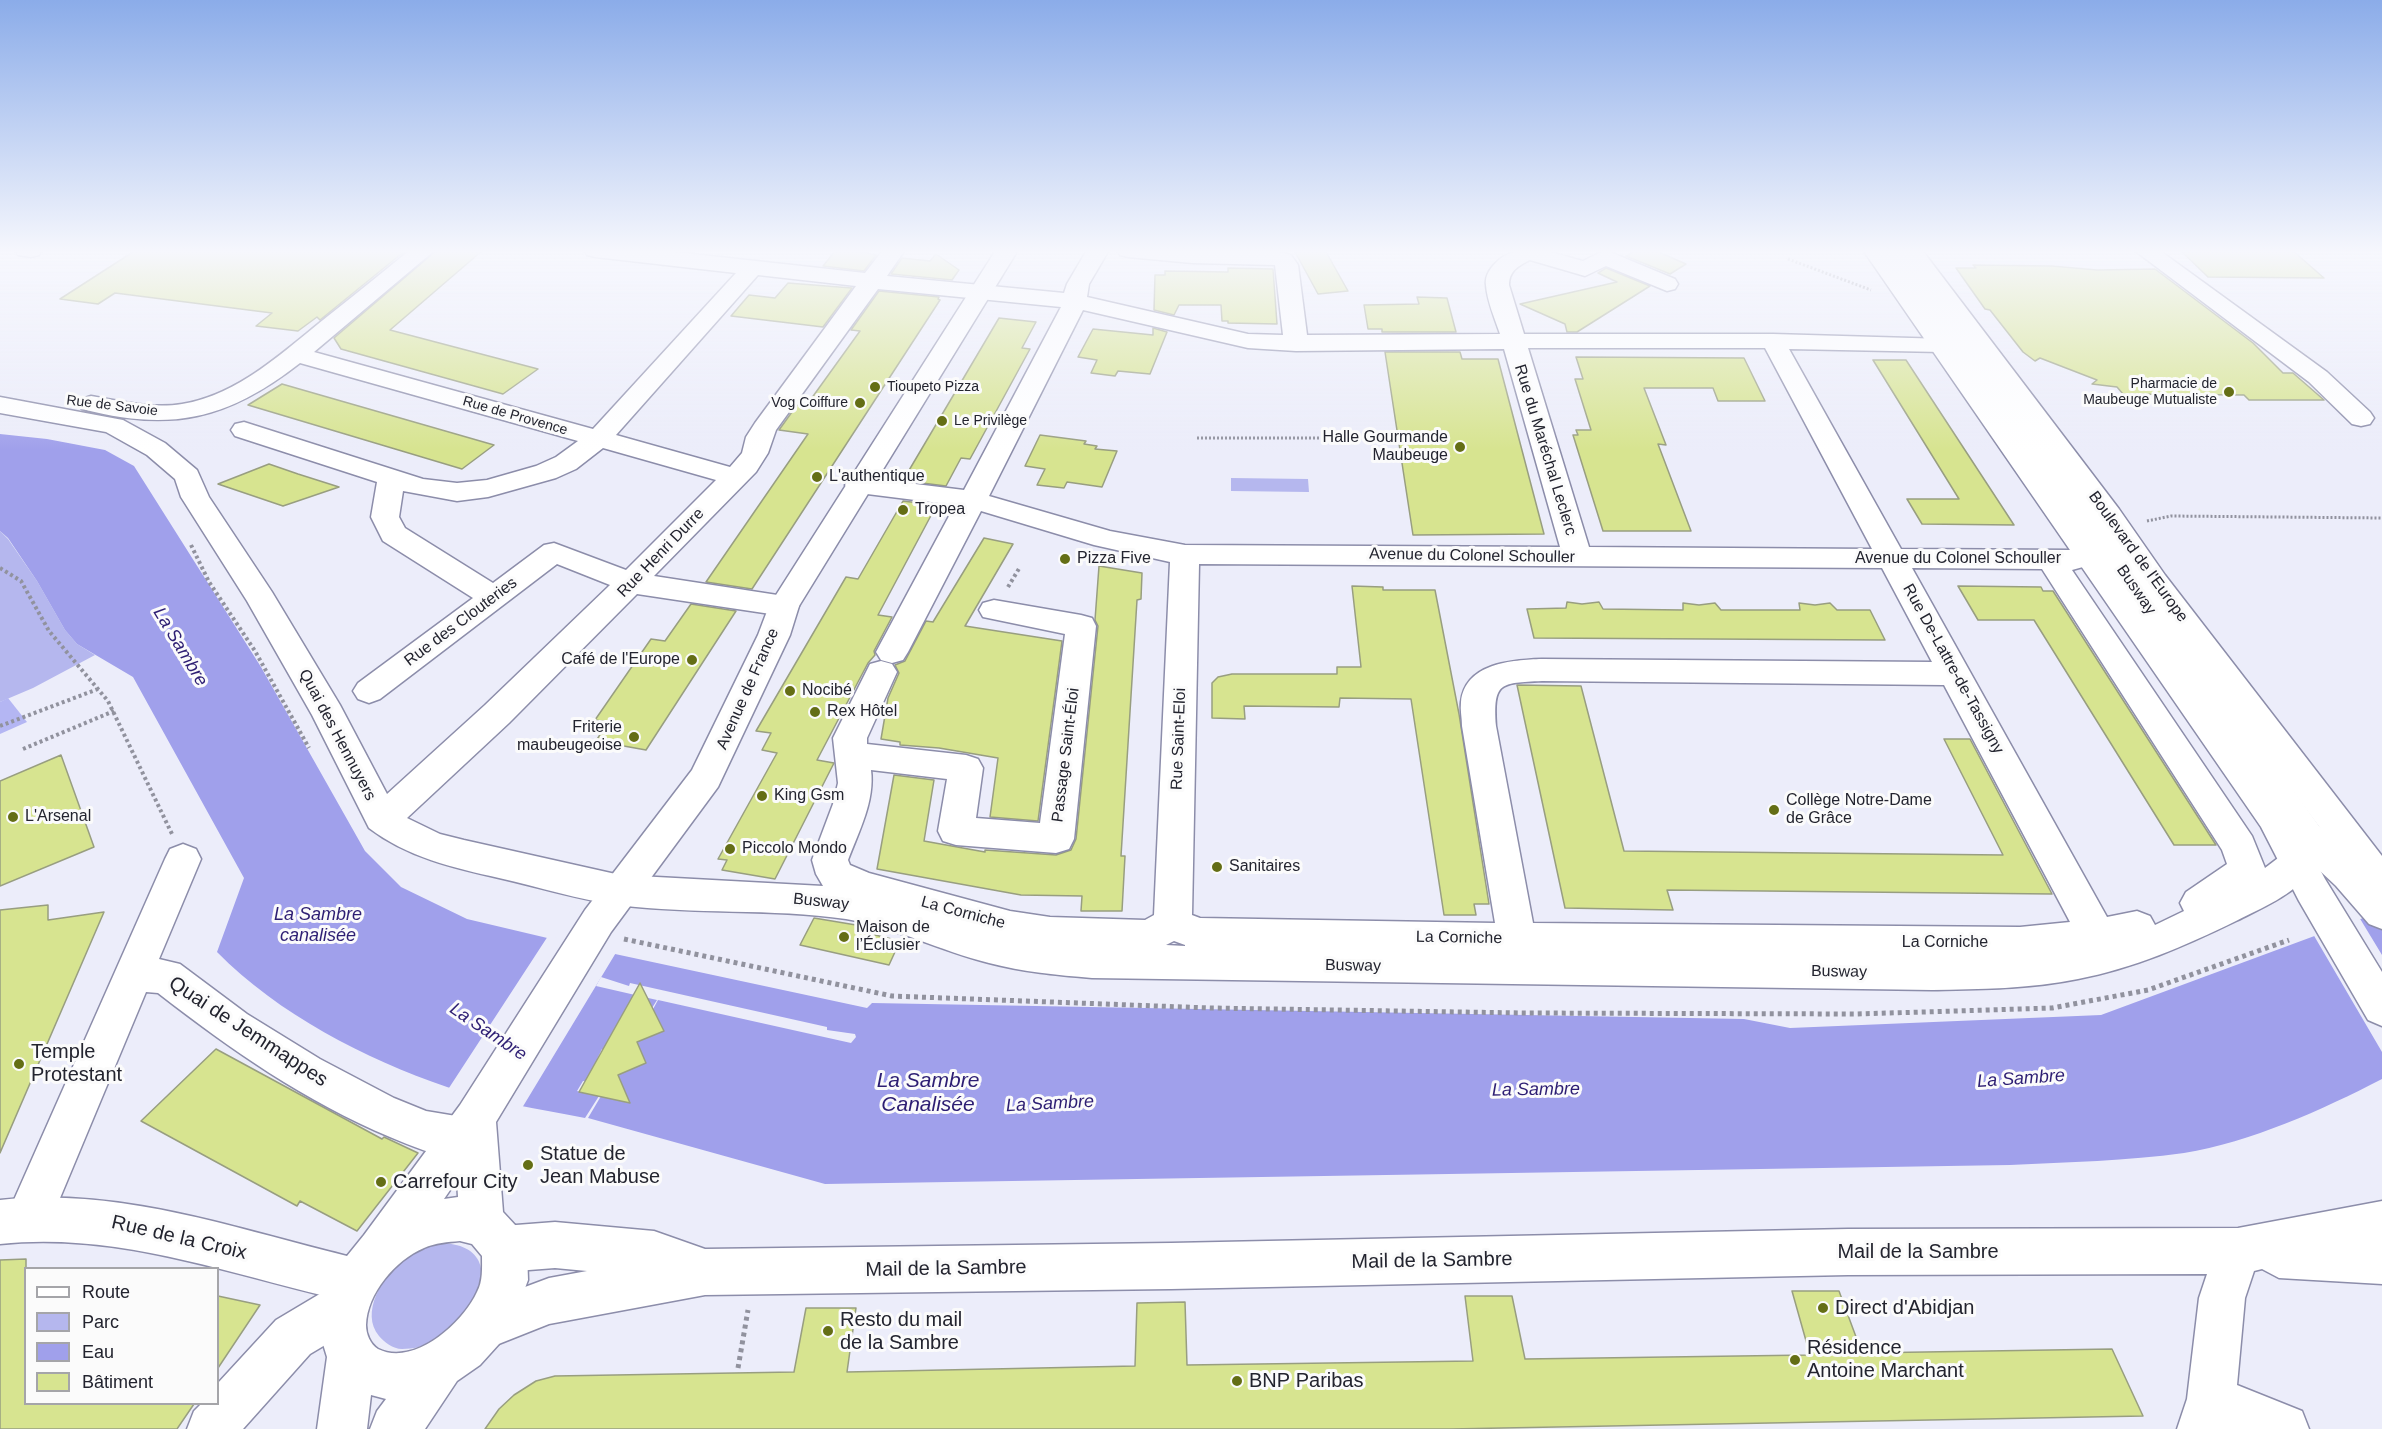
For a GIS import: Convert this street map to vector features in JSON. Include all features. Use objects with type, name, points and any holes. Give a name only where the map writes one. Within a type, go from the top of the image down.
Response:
[{"type":"street","name":"Rue de Savoie","points":[[0,391],[156,413],[180,413],[203,408],[226,399],[272,372],[341,317]]},
{"type":"street","points":[[244,430],[420,487],[457,492],[488,488],[546,472],[566,463],[598,439],[715,317]]},
{"type":"street","name":"Rue Henri Durre","points":[[382,818],[403,802],[632,583],[735,477],[755,453],[759,437],[764,429],[845,317]]},
{"type":"street","name":"Avenue de France","points":[[361,1279],[472,1122],[591,932],[620,890],[706,778],[764,655],[784,606],[964,317]]},
{"type":"street","points":[[853,755],[850,738],[886,662],[1069,317]]},
{"type":"street","points":[[1145,317],[1248,341],[1296,344],[1773,341],[1942,345]]},
{"type":"street","points":[[1293,317],[1296,344]]},
{"type":"street","name":"Rue du Maréchal Leclerc","points":[[1507,317],[1578,558]]},
{"type":"street","points":[[1921,317],[2274,819],[2382,914]]},
{"type":"street","name":"Busway","points":[[620,890],[815,900],[848,904],[882,912],[988,946],[1045,958],[1092,961],[1932,973],[2009,971],[2077,963],[2121,952],[2169,936],[2263,890],[2334,871],[2019,422],[1942,317]]},
{"type":"street","name":"Boulevard de l'Europe","points":[[1961,317],[2109,515],[2154,582],[2334,871]]},
{"type":"street","points":[[2236,317],[2319,377],[2361,418]]},
{"type":"street","name":"Rue De-Lattre-de-Tassigny","points":[[1773,341],[2097,935]]},
{"type":"street","name":"Rue de Provence","points":[[295,354],[735,477]]},
{"type":"street","name":"Quai des Hennuyers","points":[[0,405],[114,426],[156,449],[187,476],[195,497],[261,599],[322,704],[382,818],[393,829],[412,838],[458,853],[620,890]]},
{"type":"street","points":[[391,478],[385,517],[393,534],[494,597]]},
{"type":"street","name":"Avenue du Colonel Schouller","points":[[859,485],[971,500],[1122,544],[1158,552],[1185,554],[2094,560]]},
{"type":"street","name":"Rue des Clouteries","points":[[369,691],[554,552],[632,583]]},
{"type":"street","name":"Rue Saint-Eloi","points":[[1173,924],[1185,554]]},
{"type":"street","name":"La Corniche","points":[[853,755],[855,783],[851,804],[830,860],[834,874],[862,886],[1010,927],[1050,933],[1148,936],[1173,924],[1198,934],[1517,939],[2020,943],[2097,935],[2134,928],[2201,902],[2247,870],[2247,864],[2239,846],[2050,560]]},
{"type":"street","points":[[632,583],[784,606]]},
{"type":"street","name":"Passage Saint-Éloi","points":[[853,755],[966,768],[956,831],[1056,839],[1081,626],[994,610]]},
{"type":"street","points":[[1517,939],[1479,726],[1478,699],[1486,684],[1500,674],[1514,671],[1553,670],[1955,674]]},
{"type":"street","points":[[15,1220],[132,975],[183,860]]},
{"type":"street","points":[[2334,871],[2382,975]]},
{"type":"street","points":[[2334,871],[2382,1008]]},
{"type":"street","name":"Quai de Jemmappes","points":[[132,975],[166,976],[233,1026],[305,1072],[424,1131],[472,1122]]},
{"type":"street","points":[[361,1279],[342,1325],[344,1342],[351,1357],[367,1370],[389,1375],[413,1374],[440,1365],[465,1347],[486,1325],[501,1298],[507,1271],[493,1237],[472,1122]]},
{"type":"street","name":"Rue de la Croix","points":[[15,1220],[85,1218],[149,1228],[361,1279]]},
{"type":"street","points":[[212,1429],[239,1395],[293,1337],[361,1279],[406,1232],[434,1221],[460,1219],[493,1237],[654,1254],[705,1272]]},
{"type":"street","name":"Mail de la Sambre","points":[[486,1325],[549,1301],[705,1272],[1183,1266],[1848,1252],[2238,1251],[2382,1223]]},
{"type":"street","points":[[2284,1429],[2207,1414],[2222,1298],[2238,1251],[2382,1261]]},
{"type":"street","points":[[342,1429],[351,1357]]},
{"type":"street","points":[[395,1429],[440,1365]]},
{"type":"path","points":[[1197,438],[1336,438]]},
{"type":"path","points":[[2147,521],[2171,516],[2382,518]]},
{"type":"path","points":[[187,537],[209,582],[255,651],[295,726]]},
{"type":"path","points":[[0,568],[21,580],[49,631],[114,711],[183,860]]},
{"type":"path","points":[[0,726],[98,689]]},
{"type":"path","points":[[23,749],[114,711]]},
{"type":"path","points":[[738,1368],[755,1271]]},
{"type":"green space","points":[[1231,478],[1308,479],[1309,492],[1231,491]]},
{"type":"green space","points":[[0,531],[37,581],[65,630],[77,644],[95,655],[33,688],[0,702]]},
{"type":"green space","points":[[438,1243],[454,1244],[466,1248],[480,1263],[481,1285],[477,1297],[468,1314],[432,1342],[418,1347],[399,1349],[386,1343],[374,1327],[372,1317],[376,1296],[387,1276],[402,1261],[419,1250]]},
{"type":"shaded area","points":[[8,698],[27,722],[0,734],[0,702]]},
{"type":"water","name":"La Sambre Canalisée","points":[[0,434],[47,439],[105,450],[134,466],[261,667],[365,851],[401,887],[467,919],[615,954],[867,1008],[872,1003],[1744,1019],[1790,1028],[2101,1015],[2382,911],[2382,1079],[2286,1124],[2235,1141],[2184,1153],[2119,1160],[2010,1165],[825,1184],[588,1118],[620,1064],[637,1067],[645,1063],[643,1057],[626,1053],[639,1032],[654,1035],[664,1031],[661,1025],[646,1022],[658,1000],[851,1043],[856,1037],[855,1034],[827,1030],[827,1027],[630,983],[629,986],[601,977],[596,986],[657,1000],[624,1053],[602,1049],[597,1059],[618,1064],[605,1085],[583,1081],[577,1091],[599,1096],[585,1118],[480,1097],[416,1076],[324,1032],[267,995],[217,952],[244,878],[133,677],[77,644],[65,630],[37,581],[8,538],[0,531]]},
{"type":"pier","points":[[2359,917],[2382,955],[2382,1052],[2313,934]]},
{"type":"pier","points":[[548,936],[617,951],[522,1108],[447,1091]]},
{"type":"building","points":[[267,317],[324,317],[320,320],[317,317],[298,331],[256,326]]},
{"type":"building","points":[[359,317],[405,317],[390,330],[538,369],[503,394],[341,349],[334,338]]},
{"type":"building","points":[[737,317],[831,317],[823,327]]},
{"type":"building","points":[[861,317],[929,317],[752,589],[706,582],[808,434],[779,430],[797,405],[806,406],[860,331],[851,330]]},
{"type":"building","points":[[1222,317],[1276,317],[1277,324],[1228,323],[1228,321],[1222,321]]},
{"type":"building","points":[[1366,317],[1452,317],[1456,332],[1382,332],[1382,329],[1368,329]]},
{"type":"building","points":[[1549,317],[1601,317],[1577,332],[1567,332],[1565,324]]},
{"type":"building","points":[[1995,317],[2218,317],[2253,343],[2283,373],[2293,373],[2324,400],[2249,400],[2244,395],[2123,394],[2117,387],[2092,384],[2097,380],[2040,358],[2035,361],[2023,352]]},
{"type":"building","points":[[999,318],[1036,322],[1022,348],[1030,349],[970,459],[961,458],[946,486],[914,482],[919,474],[908,472]]},
{"type":"building","points":[[1153,328],[1167,332],[1150,374],[1118,371],[1115,376],[1091,373],[1097,360],[1078,357],[1093,329],[1153,335]]},
{"type":"building","name":"Halle Gourmande Maubeuge","points":[[1385,352],[1460,352],[1462,359],[1498,359],[1544,534],[1413,535]]},
{"type":"building","points":[[1576,357],[1744,358],[1765,401],[1718,401],[1713,388],[1644,388],[1666,445],[1658,444],[1691,531],[1603,531],[1573,435],[1578,435],[1576,430],[1591,430],[1575,379],[1583,379]]},
{"type":"building","points":[[1873,360],[1906,360],[2014,525],[1922,524],[1907,499],[1959,499]]},
{"type":"building","points":[[282,384],[494,445],[462,469],[248,405]]},
{"type":"building","points":[[1040,435],[1086,441],[1084,444],[1097,446],[1095,449],[1117,451],[1102,487],[1067,482],[1064,488],[1037,485],[1045,469],[1025,466]]},
{"type":"building","points":[[269,464],[339,487],[283,506],[218,484]]},
{"type":"building","points":[[903,501],[935,505],[935,508],[878,615],[892,617],[874,651],[875,655],[868,663],[817,760],[834,763],[775,879],[722,870],[727,860],[718,859],[777,753],[762,750],[771,733],[756,731],[846,577],[858,579]]},
{"type":"building","points":[[984,538],[1013,544],[965,626],[1062,641],[1038,821],[990,817],[998,758],[939,748],[900,745],[900,742],[881,739],[888,698],[899,673],[895,665],[905,661],[926,621],[933,622]]},
{"type":"building","points":[[1099,566],[1142,573],[1141,599],[1137,600],[1121,856],[1125,856],[1122,911],[1081,911],[1082,896],[1021,895],[877,869],[894,775],[934,780],[924,841],[985,852],[985,850],[1056,855],[1071,850],[1076,839],[1098,626],[1095,620]]},
{"type":"building","points":[[1352,586],[1383,587],[1383,590],[1435,590],[1459,714],[1489,904],[1474,904],[1476,915],[1444,915],[1411,699],[1340,698],[1339,707],[1244,706],[1245,719],[1212,718],[1212,683],[1218,677],[1232,674],[1337,674],[1337,667],[1361,667]]},
{"type":"building","points":[[1958,586],[2041,587],[2043,591],[2053,591],[2216,845],[2174,845],[2034,620],[1978,620]]},
{"type":"building","points":[[1567,602],[1582,604],[1599,602],[1603,609],[1683,610],[1683,603],[1699,605],[1715,603],[1721,610],[1800,610],[1799,603],[1815,605],[1830,603],[1837,610],[1870,610],[1885,640],[1534,638],[1527,609],[1566,608]]},
{"type":"building","points":[[691,604],[736,611],[646,750],[596,741],[608,722],[595,720],[651,639],[665,641]]},
{"type":"building","points":[[1517,685],[1581,686],[1624,851],[2003,855],[1944,739],[1970,739],[2052,894],[1667,890],[1673,910],[1565,908]]},
{"type":"building","name":"L'Arsenal","points":[[61,755],[94,847],[0,886],[0,781]]},
{"type":"building","name":"Temple Protestant","points":[[48,905],[48,920],[104,912],[0,1153],[0,910]]},
{"type":"building","name":"Maison de l’Éclusier","points":[[814,918],[874,928],[871,934],[900,941],[889,965],[800,945]]},
{"type":"building","points":[[640,983],[664,1031],[637,1042],[646,1063],[618,1075],[630,1103],[579,1092]]},
{"type":"building","points":[[216,1049],[382,1139],[384,1137],[418,1153],[357,1231],[300,1201],[297,1206],[141,1121]]},
{"type":"building","points":[[26,1259],[26,1267],[24,1267],[24,1405],[193,1405],[177,1429],[0,1429],[0,1260]]},
{"type":"building","name":"Résidence Antoine Marchant","points":[[1792,1291],[1839,1291],[1862,1353],[2112,1349],[2143,1416],[1450,1429],[485,1429],[499,1409],[514,1395],[536,1381],[555,1376],[794,1372],[806,1308],[856,1308],[847,1372],[1135,1366],[1137,1303],[1185,1302],[1187,1365],[1473,1361],[1465,1296],[1512,1296],[1525,1359],[1810,1355]]},
{"type":"building","points":[[219,1296],[260,1305],[219,1366]]},
{"type":"place","name":"Tioupeto Pizza","points":[[875,387]]},
{"type":"place","name":"Pharmacie de Maubeuge Mutualiste","points":[[2229,392]]},
{"type":"place","name":"Vog Coiffure","points":[[860,403]]},
{"type":"place","name":"Le Privilège","points":[[942,421]]},
{"type":"place","name":"Halle Gourmande Maubeuge","points":[[1460,447]]},
{"type":"place","name":"L'authentique","points":[[817,477]]},
{"type":"place","name":"Tropea","points":[[903,510]]},
{"type":"place","name":"Pizza Five","points":[[1065,559]]},
{"type":"place","name":"Café de l'Europe","points":[[692,660]]},
{"type":"place","name":"Nocibé","points":[[790,691]]},
{"type":"place","name":"Rex Hôtel","points":[[815,712]]},
{"type":"place","name":"Friterie maubeugeoise","points":[[634,737]]},
{"type":"place","name":"King Gsm","points":[[762,796]]},
{"type":"place","name":"Collège Notre-Dame de Grâce","points":[[1774,810]]},
{"type":"place","name":"L'Arsenal","points":[[13,817]]},
{"type":"place","name":"Piccolo Mondo","points":[[730,849]]},
{"type":"place","name":"Sanitaires","points":[[1217,867]]},
{"type":"place","name":"Maison de l’Éclusier","points":[[844,937]]},
{"type":"place","name":"Temple Protestant","points":[[19,1064]]},
{"type":"place","name":"Statue de Jean Mabuse","points":[[528,1165]]},
{"type":"place","name":"Carrefour City","points":[[381,1182]]},
{"type":"place","name":"Direct d'Abidjan","points":[[1823,1308]]},
{"type":"place","name":"Resto du mail de la Sambre","points":[[828,1331]]},
{"type":"place","name":"Résidence Antoine Marchant","points":[[1795,1360]]},
{"type":"place","name":"BNP Paribas","points":[[1237,1381]]},
{"type":"water label","name":"La Sambre","points":[[180,647]]},
{"type":"water label","name":"La Sambre canalisée","points":[[318,925]]},
{"type":"water label","name":"La Sambre","points":[[488,1032]]},
{"type":"water label","name":"La Sambre","points":[[2021,1079]]},
{"type":"water label","name":"La Sambre","points":[[1536,1090]]},
{"type":"water label","name":"La Sambre","points":[[1050,1104]]}]
